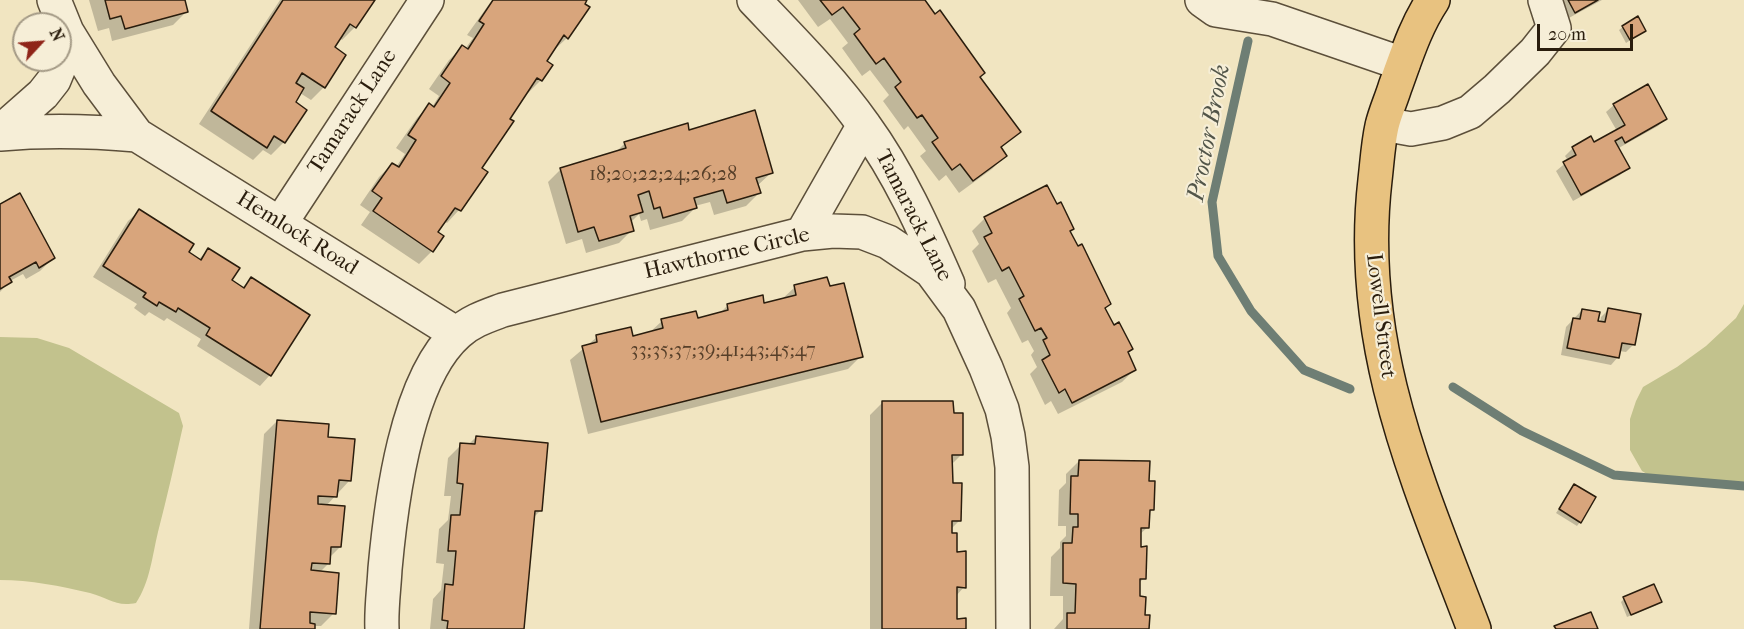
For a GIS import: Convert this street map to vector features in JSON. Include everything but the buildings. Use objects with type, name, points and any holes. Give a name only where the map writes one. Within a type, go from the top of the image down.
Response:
[{"type":"main road","name":"Lowell Street","points":[[1433,0],[1411,43],[1383,124],[1372,206],[1370,242],[1376,322],[1395,411],[1415,475],[1474,629]]},
{"type":"street","name":"Tamarack Lane","points":[[280,224],[426,0]]},
{"type":"street","name":"Tamarack Lane","points":[[754,0],[797,45],[864,125],[898,178],[959,309]]},
{"type":"street","points":[[1202,0],[1216,10],[1272,19],[1403,64]]},
{"type":"street","points":[[1383,124],[1411,129],[1443,123],[1470,112],[1535,52],[1554,28],[1545,0]]},
{"type":"street","name":"Hemlock Road","points":[[72,40],[99,84],[136,135],[457,334]]},
{"type":"street","points":[[0,133],[43,94],[57,72]]},
{"type":"street","name":"Tamarack Lane","points":[[802,234],[864,125]]},
{"type":"street","name":"Hemlock Road","points":[[0,133],[68,131],[136,135]]},
{"type":"street","name":"Hawthorne Circle","points":[[382,629],[388,533],[401,460],[429,371],[457,334],[480,318],[503,310],[802,234],[833,231],[862,232],[888,242],[931,271],[959,309],[1002,409],[1008,436],[1012,467],[1013,629]]},
{"type":"green space","points":[[1744,304],[1744,490],[1655,479],[1642,471],[1630,450],[1630,419],[1643,387],[1706,346],[1736,318]]},
{"type":"green space","points":[[0,337],[37,338],[69,348],[179,413],[183,426],[177,453],[150,569],[136,603],[117,603],[90,593],[45,584],[0,580]]},
{"type":"waterway","name":"Proctor Brook","points":[[1248,41],[1212,202],[1218,256],[1251,311],[1304,370],[1350,389]]},
{"type":"waterway","name":"Proctor Brook","points":[[1453,387],[1522,431],[1614,475],[1744,486]]}]
